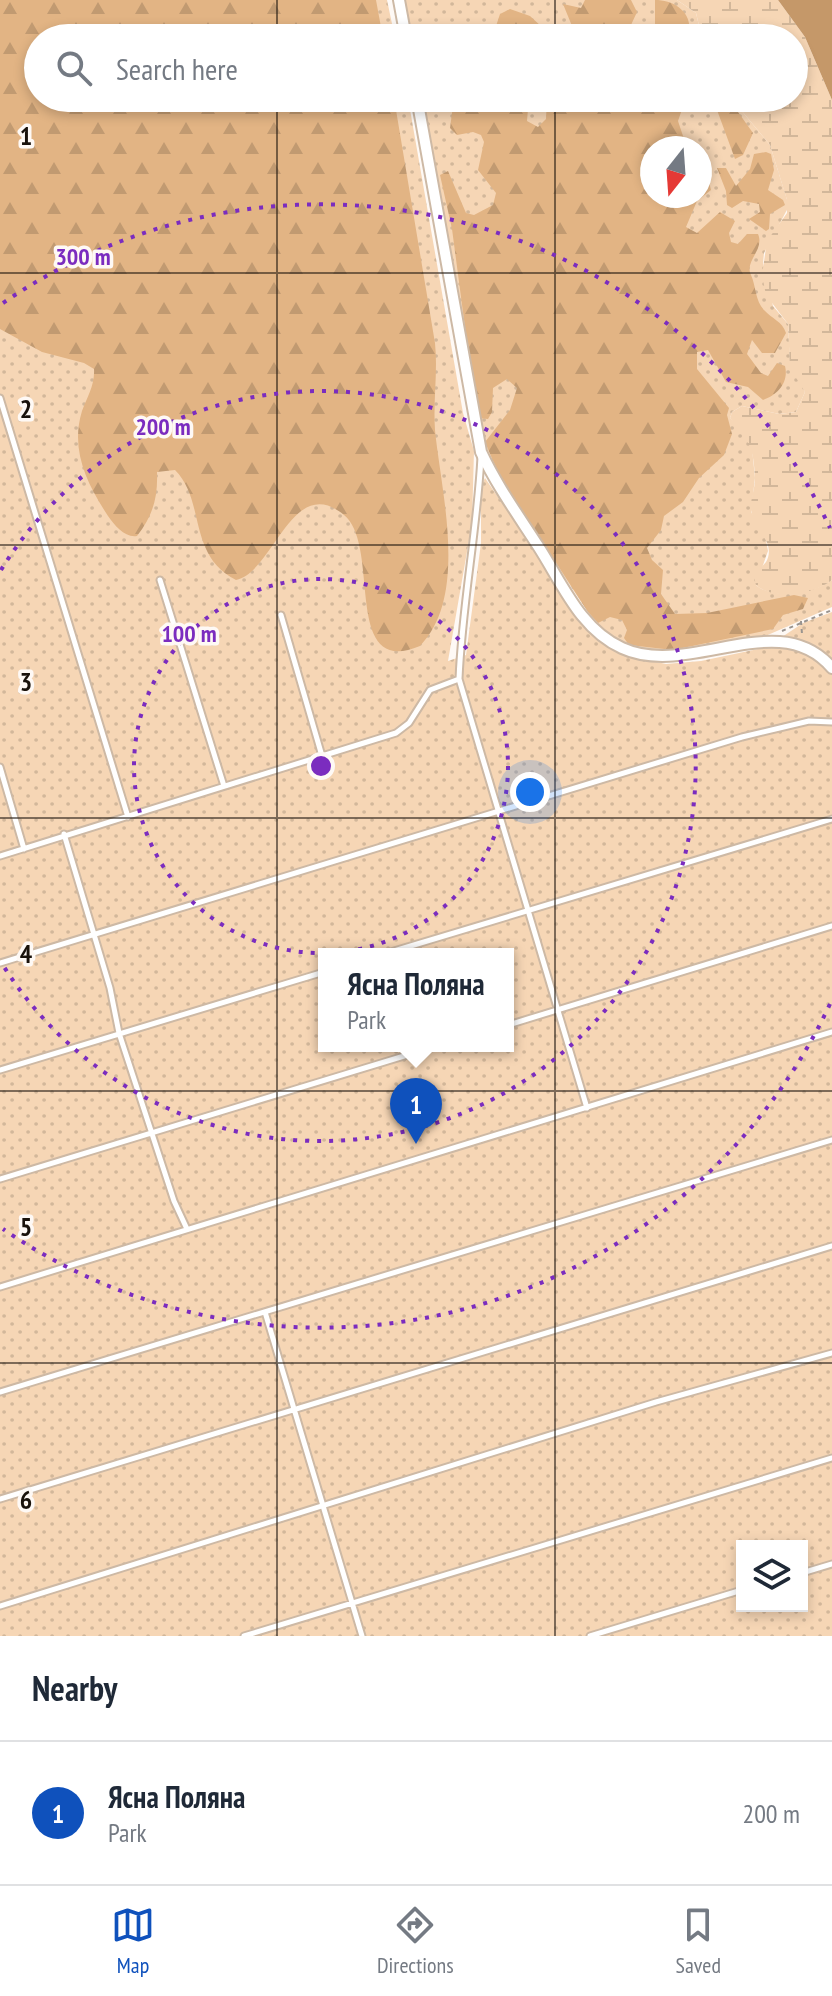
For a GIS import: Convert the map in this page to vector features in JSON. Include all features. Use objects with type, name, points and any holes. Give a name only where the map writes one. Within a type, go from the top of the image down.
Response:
[{"type":"street","points":[[399,0],[403,24]]},
{"type":"street","points":[[420,112],[481,452],[496,484],[575,606],[604,638],[625,650],[666,656],[699,654],[762,641],[806,647],[832,668]]},
{"type":"lane","points":[[0,398],[128,817]]},
{"type":"lane","points":[[481,452],[475,545],[461,641],[459,679],[587,1108]]},
{"type":"lane","points":[[160,580],[224,786]]},
{"type":"lane","points":[[281,615],[322,756]]},
{"type":"lane","points":[[0,856],[396,733],[409,723],[430,690],[459,679]]},
{"type":"lane","points":[[0,963],[742,737],[809,721],[832,722]]},
{"type":"lane","points":[[0,767],[24,849]]},
{"type":"lane","points":[[404,948],[832,819]]},
{"type":"lane","points":[[64,834],[95,934],[119,1033],[174,1201],[187,1229]]},
{"type":"lane","points":[[514,1023],[832,926]]},
{"type":"lane","points":[[0,1070],[318,974]]},
{"type":"lane","points":[[0,1287],[832,1032]]},
{"type":"lane","points":[[0,1179],[417,1052]]},
{"type":"lane","points":[[0,1392],[832,1140]]},
{"type":"lane","points":[[0,1499],[832,1246]]},
{"type":"lane","points":[[265,1312],[362,1636]]},
{"type":"lane","points":[[0,1606],[656,1402],[832,1353]]},
{"type":"lane","points":[[244,1636],[832,1458]]},
{"type":"lane","points":[[808,1571],[832,1564]]},
{"type":"lane","points":[[590,1636],[736,1592]]},
{"type":"path","points":[[762,641],[801,620],[832,610]]},
{"type":"path","points":[[801,620],[806,647]]},
{"type":"green space","points":[[0,0],[387,0],[392,24],[24,24],[24,112],[410,112],[463,413],[474,451],[472,523],[448,661],[466,655],[481,543],[481,486],[485,478],[587,627],[601,643],[622,655],[666,664],[701,661],[767,647],[803,623],[832,612],[832,1636],[0,1636]]},
{"type":"green space","points":[[0,0],[376,0],[380,24],[24,24],[24,112],[396,112],[435,343],[435,430],[448,542],[444,600],[435,625],[420,646],[396,651],[380,644],[371,627],[355,531],[344,515],[326,505],[311,506],[297,515],[262,560],[236,580],[210,557],[191,497],[175,470],[157,472],[157,490],[147,521],[137,536],[124,533],[108,516],[93,492],[79,453],[79,425],[92,386],[94,369],[84,363],[42,352],[0,329]]},
{"type":"green space","points":[[402,0],[677,0],[696,13],[699,24],[408,24]]},
{"type":"green space","points":[[585,0],[631,0],[637,12],[631,24],[571,24],[563,4],[581,8]]},
{"type":"green space","points":[[655,0],[669,2],[681,9],[689,24],[655,24]]},
{"type":"green space","points":[[677,0],[778,0],[796,24],[699,24],[696,13]]},
{"type":"green space","points":[[510,9],[530,16],[539,24],[497,24],[500,14]]},
{"type":"green space","points":[[808,44],[832,100],[832,580],[815,589],[794,594],[773,593],[756,585],[754,577],[766,562],[769,548],[751,510],[755,479],[752,452],[730,418],[732,412],[742,406],[779,414],[796,412],[805,392],[790,368],[788,324],[766,295],[762,275],[767,241],[787,213],[787,200],[770,145],[743,112],[808,112]]},
{"type":"green space","points":[[425,112],[743,112],[770,145],[789,206],[764,253],[763,263],[773,306],[788,324],[790,360],[805,392],[796,412],[779,414],[742,406],[732,412],[730,418],[744,430],[752,448],[755,478],[751,512],[765,535],[768,551],[756,585],[772,592],[794,593],[825,585],[832,580],[832,607],[761,638],[666,652],[627,646],[595,623],[498,477],[485,452],[474,410]]},
{"type":"green space","points":[[452,112],[528,112],[527,121],[538,127],[546,119],[546,112],[681,112],[678,121],[683,136],[640,136],[640,208],[694,208],[686,227],[697,233],[720,212],[735,221],[729,233],[731,242],[738,244],[747,234],[758,234],[759,245],[750,265],[757,298],[786,333],[775,353],[762,353],[752,340],[747,354],[761,373],[768,376],[777,363],[785,366],[786,372],[778,391],[763,400],[748,387],[726,382],[708,350],[697,352],[697,369],[729,408],[727,415],[732,434],[724,455],[699,478],[683,502],[664,516],[661,530],[647,548],[652,560],[663,570],[661,594],[675,614],[707,613],[794,595],[808,598],[803,609],[783,615],[773,629],[673,650],[629,645],[624,638],[627,630],[622,620],[610,617],[598,623],[588,612],[499,475],[485,442],[510,410],[517,388],[507,379],[493,388],[492,412],[488,419],[477,418],[452,229],[440,175],[448,171],[466,213],[474,215],[493,205],[496,193],[478,170],[484,142],[481,135],[473,132],[457,135],[450,128]]},
{"type":"green space","points":[[718,112],[738,112],[753,133],[743,155],[735,159]]},
{"type":"green space","points":[[754,154],[771,154],[774,170],[768,190],[783,200],[785,205],[770,214],[769,229],[766,231],[749,219],[760,212],[759,204],[743,201],[732,208],[727,205],[726,191],[717,168],[726,168],[736,186],[750,169]]},
{"type":"shaded area","points":[[778,0],[832,0],[832,100],[808,44],[808,24],[796,24]]},
{"type":"place","name":"Ясна Поляна","points":[[416,1144]]}]
